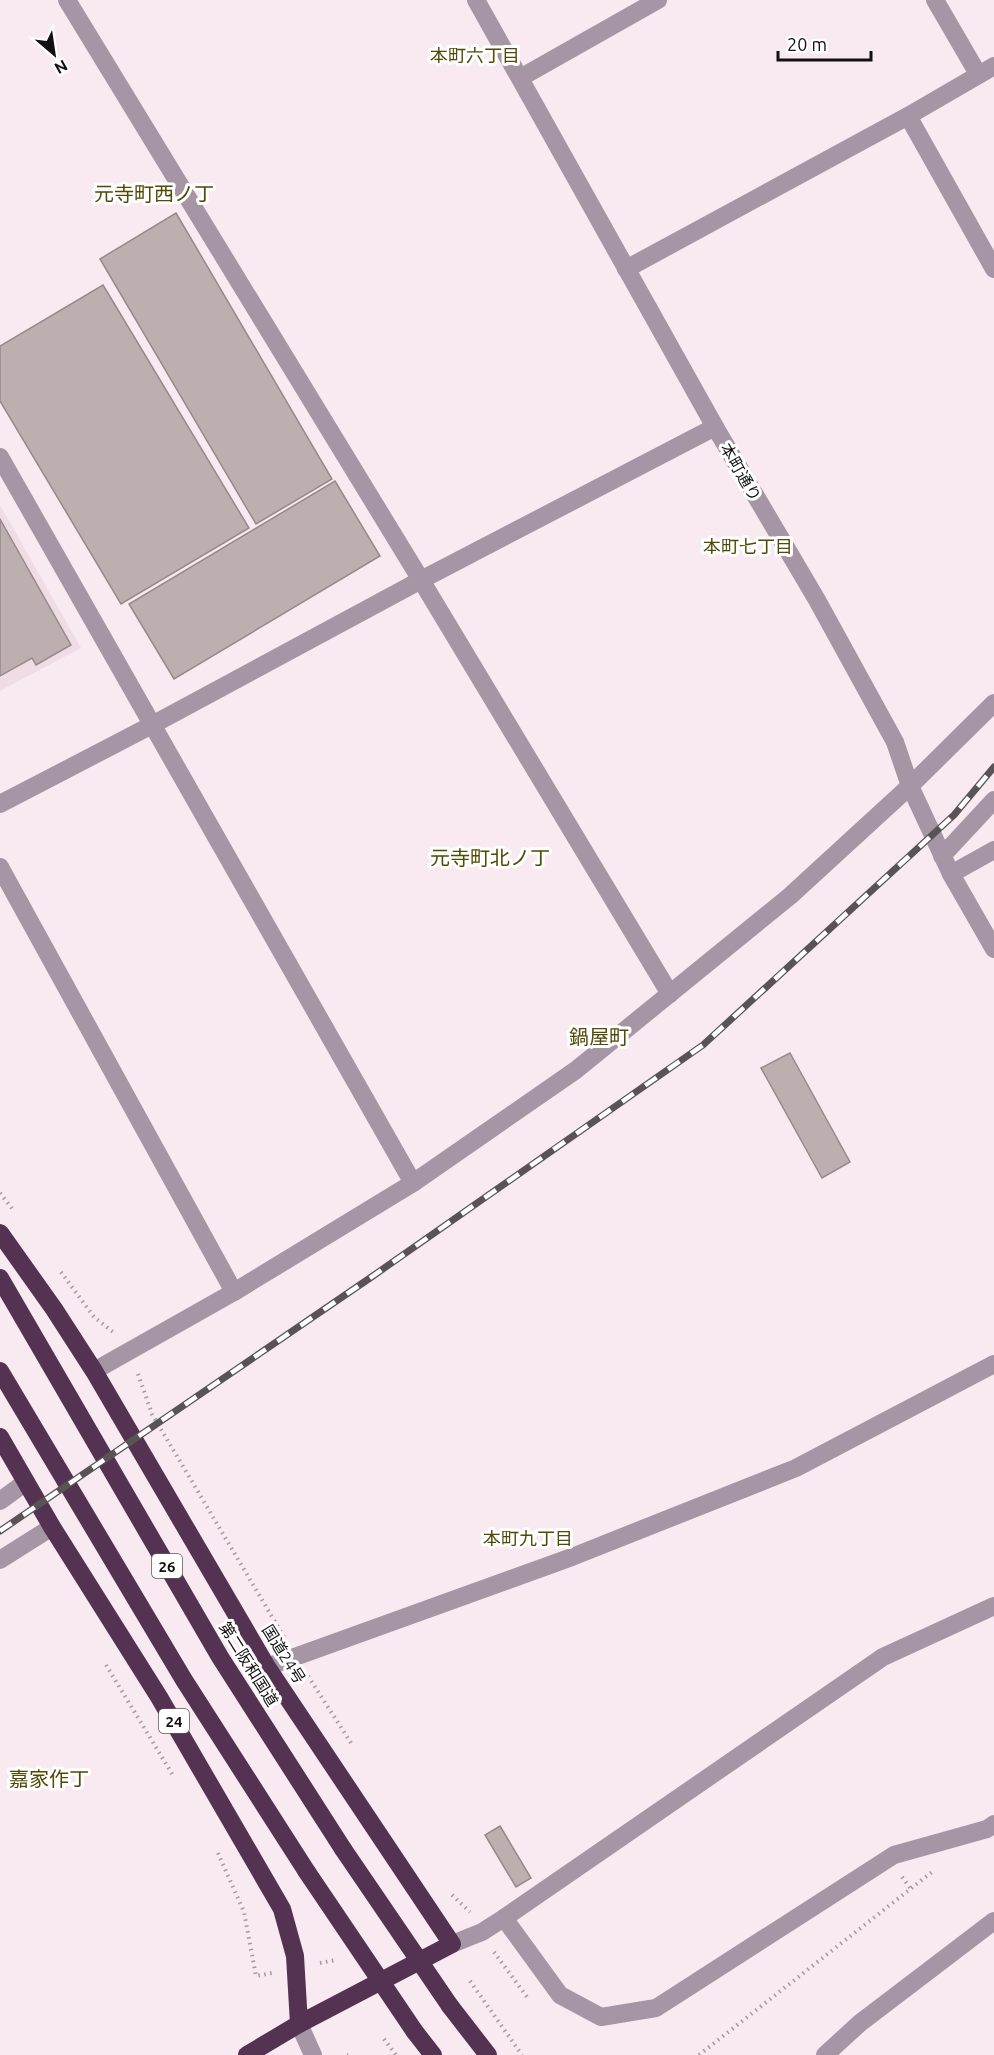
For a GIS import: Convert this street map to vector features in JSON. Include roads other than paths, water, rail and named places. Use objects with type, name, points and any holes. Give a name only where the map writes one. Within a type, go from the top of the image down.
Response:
[{"type":"highway","name":"国道24号","points":[[0,1233],[54,1309],[94,1371],[267,1667],[452,1944]]},
{"type":"highway","name":"第二阪和国道","points":[[0,1278],[220,1657],[344,1849],[450,2006],[488,2055]]},
{"type":"highway","points":[[0,1371],[184,1680],[307,1872],[433,2055]]},
{"type":"highway","name":"24","points":[[0,1437],[52,1527],[159,1697],[282,1909],[295,1956],[299,2024]]},
{"type":"highway","points":[[247,2055],[299,2024],[452,1944]]},
{"type":"street","points":[[67,0],[421,580],[670,994]]},
{"type":"street","name":"本町通り","points":[[476,0],[715,427],[817,600],[895,742],[910,786],[942,856],[994,949]]},
{"type":"street","points":[[520,78],[658,0]]},
{"type":"street","points":[[626,269],[908,117],[986,70],[935,0]]},
{"type":"street","points":[[908,117],[994,269]]},
{"type":"street","points":[[0,804],[715,427]]},
{"type":"street","points":[[0,457],[413,1183]]},
{"type":"street","points":[[94,1371],[234,1292],[413,1183],[576,1070],[790,896],[910,786],[994,703]]},
{"type":"street","points":[[942,856],[994,800]]},
{"type":"street","points":[[951,874],[994,850]]},
{"type":"street","points":[[0,867],[234,1292]]},
{"type":"street","points":[[267,1667],[572,1557],[796,1468],[994,1364]]},
{"type":"street","points":[[0,1501],[26,1482]]},
{"type":"street","points":[[0,1560],[52,1527]]},
{"type":"street","points":[[452,1944],[482,1932],[504,1918],[883,1657],[994,1606]]},
{"type":"street","points":[[504,1918],[560,1995],[601,2017],[656,2008],[894,1855],[987,1829],[994,1824]]},
{"type":"street","points":[[825,2055],[860,2023],[994,1921]]},
{"type":"street","points":[[299,2024],[313,2055]]},
{"type":"railway","points":[[0,1531],[370,1278],[703,1045],[954,815],[994,767]]},
{"type":"district","name":"本町六丁目","points":[[475,55]]},
{"type":"district","name":"元寺町西ノ丁","points":[[154,193]]},
{"type":"district","name":"本町七丁目","points":[[748,546]]},
{"type":"district","name":"元寺町北ノ丁","points":[[490,857]]},
{"type":"district","name":"鍋屋町","points":[[599,1036]]},
{"type":"district","name":"本町九丁目","points":[[528,1538]]},
{"type":"district","name":"嘉家作丁","points":[[49,1778]]}]
